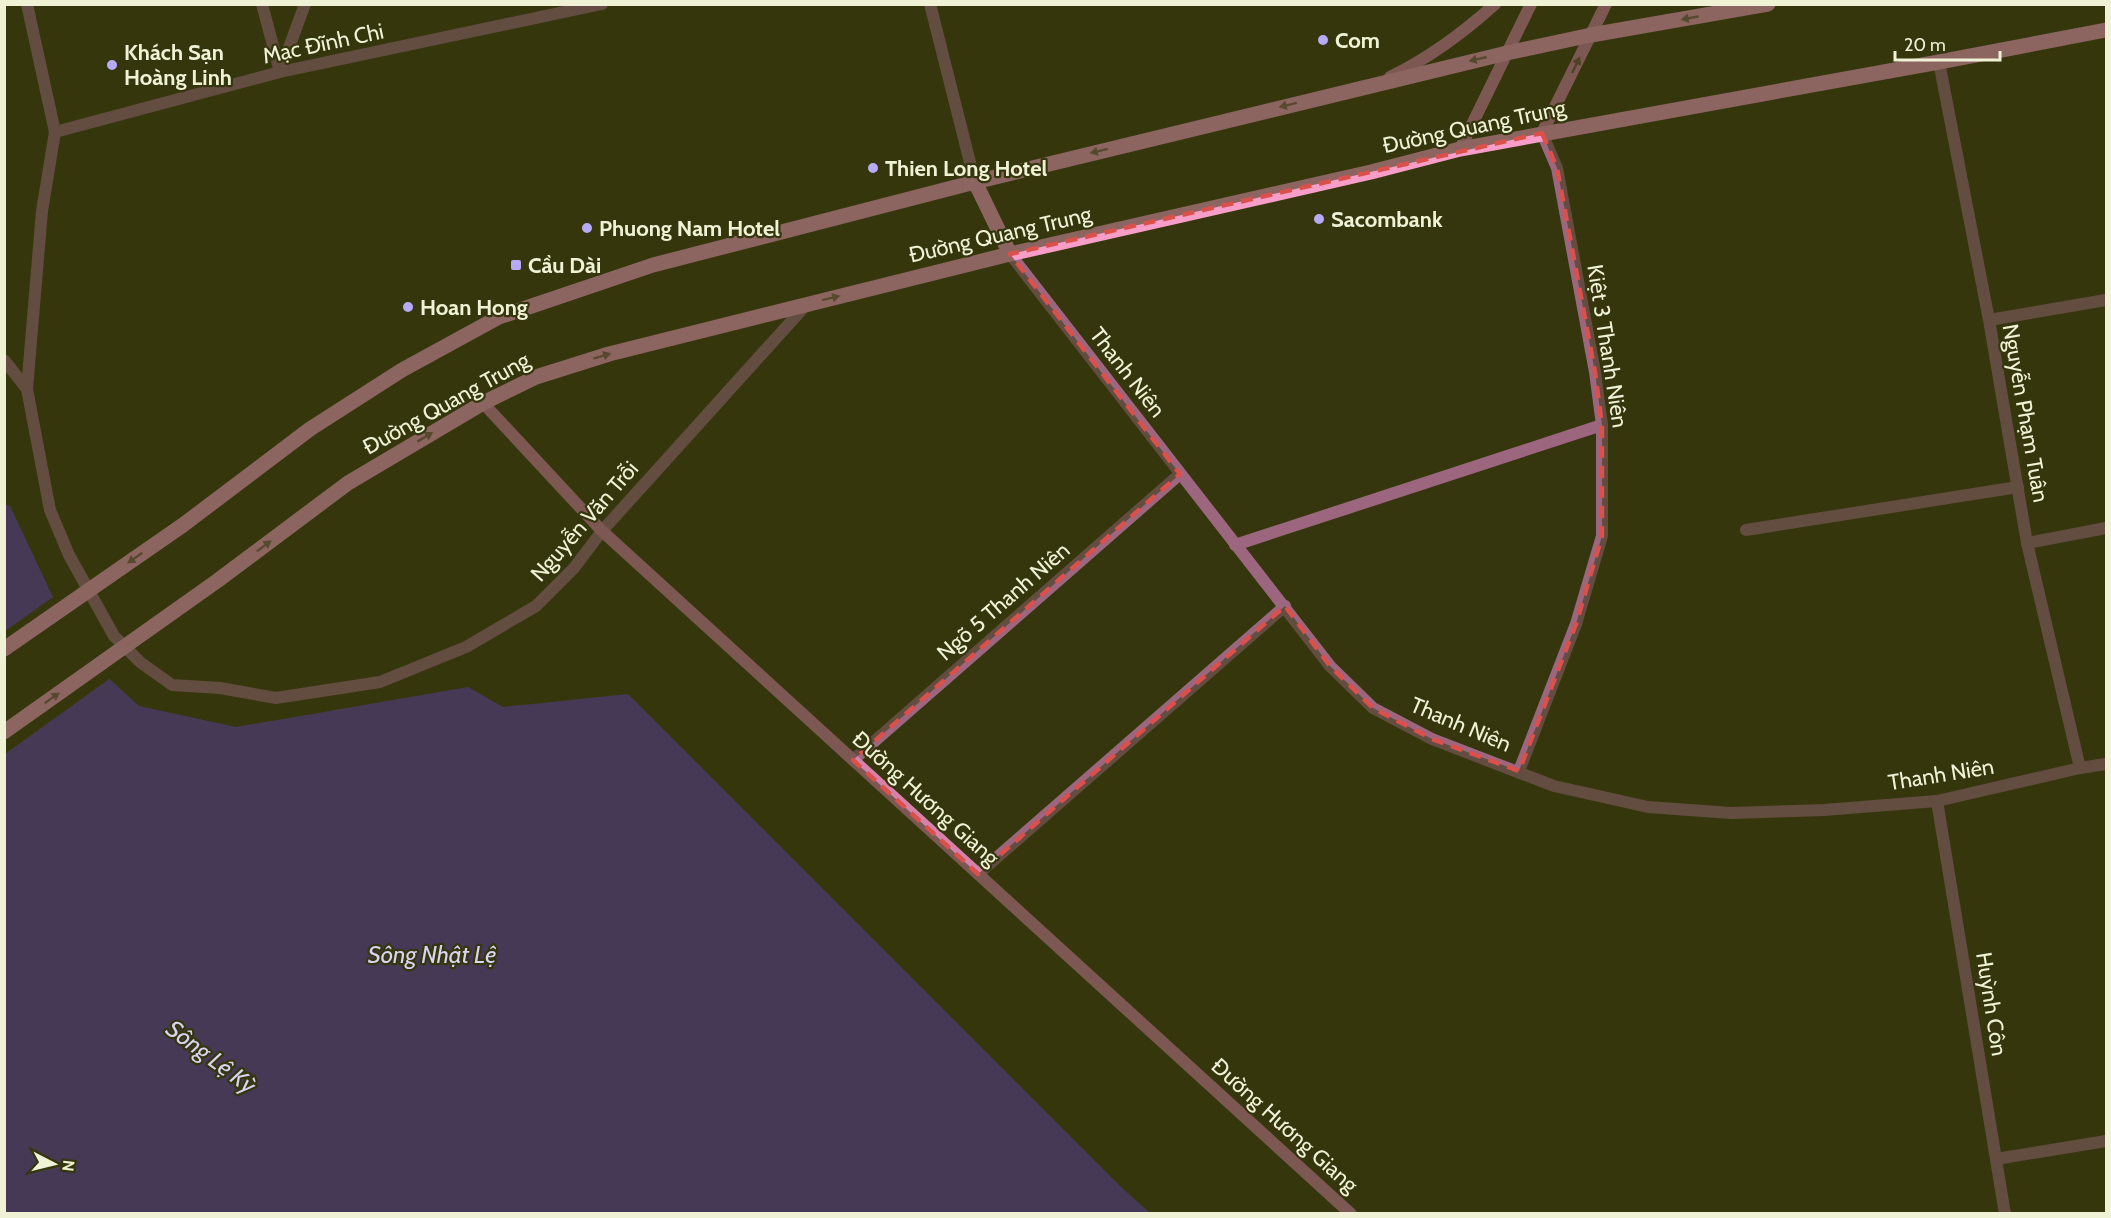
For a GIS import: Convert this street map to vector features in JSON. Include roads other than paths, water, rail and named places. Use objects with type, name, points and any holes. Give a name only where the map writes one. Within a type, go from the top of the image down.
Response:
[{"type":"main road","points":[[1378,83],[1408,68],[1454,39],[1495,4]]},
{"type":"main road","points":[[1460,149],[1531,4]]},
{"type":"main road","points":[[1542,133],[1606,4]]},
{"type":"main road","name":"Đường Quang Trung","points":[[4,650],[183,525],[309,429],[402,370],[499,317],[654,265],[975,182],[1507,53],[1591,35],[1764,5]]},
{"type":"main road","name":"Đường Quang Trung","points":[[4,732],[217,581],[348,483],[483,403],[536,377],[609,354],[1010,254],[1371,172],[1460,149],[2106,30]]},
{"type":"main road","points":[[975,182],[1010,254]]},
{"type":"main road","name":"Đường Hương Giang","points":[[483,403],[602,531],[1351,1214]]},
{"type":"street","name":"Nguyễn Văn Trỗi","points":[[27,4],[55,132],[42,211],[27,389],[50,510],[69,555],[114,636],[140,662],[172,685],[220,688],[276,698],[380,682],[466,647],[536,606],[574,568],[602,531],[806,305]]},
{"type":"street","points":[[261,4],[280,72]]},
{"type":"street","points":[[280,72],[305,4]]},
{"type":"street","points":[[930,4],[975,182]]},
{"type":"street","name":"Mạc Đĩnh Chi","points":[[55,132],[280,72],[597,5]]},
{"type":"street","name":"Nguyễn Phạm Tuân","points":[[1939,62],[1989,320],[2027,543],[2080,768]]},
{"type":"street","name":"Kiệt 3 Thanh Niên","points":[[1518,771],[1576,624],[1602,536],[1602,425],[1595,372],[1557,168],[1542,133]]},
{"type":"street","name":"Thanh Niên","points":[[1010,254],[1330,666],[1373,708],[1432,739],[1554,786],[1648,807],[1731,813],[1824,810],[1937,801],[2080,768],[2106,765]]},
{"type":"street","points":[[1989,320],[2106,300]]},
{"type":"street","points":[[4,360],[27,389]]},
{"type":"street","points":[[1235,545],[1602,425]]},
{"type":"street","name":"Ngõ 5 Thanh Niên","points":[[853,760],[1180,474]]},
{"type":"street","points":[[1746,530],[2018,487]]},
{"type":"street","points":[[2027,543],[2106,528]]},
{"type":"street","points":[[978,874],[1285,606]]},
{"type":"street","name":"Huỳnh Côn","points":[[1937,801],[2005,1214]]},
{"type":"street","points":[[1996,1159],[2106,1141]]},
{"type":"water","name":"Sông Nhật Lệ","points":[[5,504],[10,506],[78,650],[139,706],[236,727],[468,687],[503,707],[628,694],[1122,1188],[1150,1213],[5,1214]]},
{"type":"place","name":"Com","points":[[1323,40]]},
{"type":"place","name":"Khách Sạn Hoàng Linh","points":[[112,65]]},
{"type":"place","name":"Thien Long Hotel","points":[[873,168]]},
{"type":"place","name":"Sacombank","points":[[1319,219]]},
{"type":"place","name":"Phuong Nam Hotel","points":[[587,228]]},
{"type":"place","name":"Cầu Dài","points":[[516,265]]},
{"type":"place","name":"Hoan Hong","points":[[408,307]]},
{"type":"water label","name":"Sông Lệ Kỳ","points":[[211,1057]]}]
